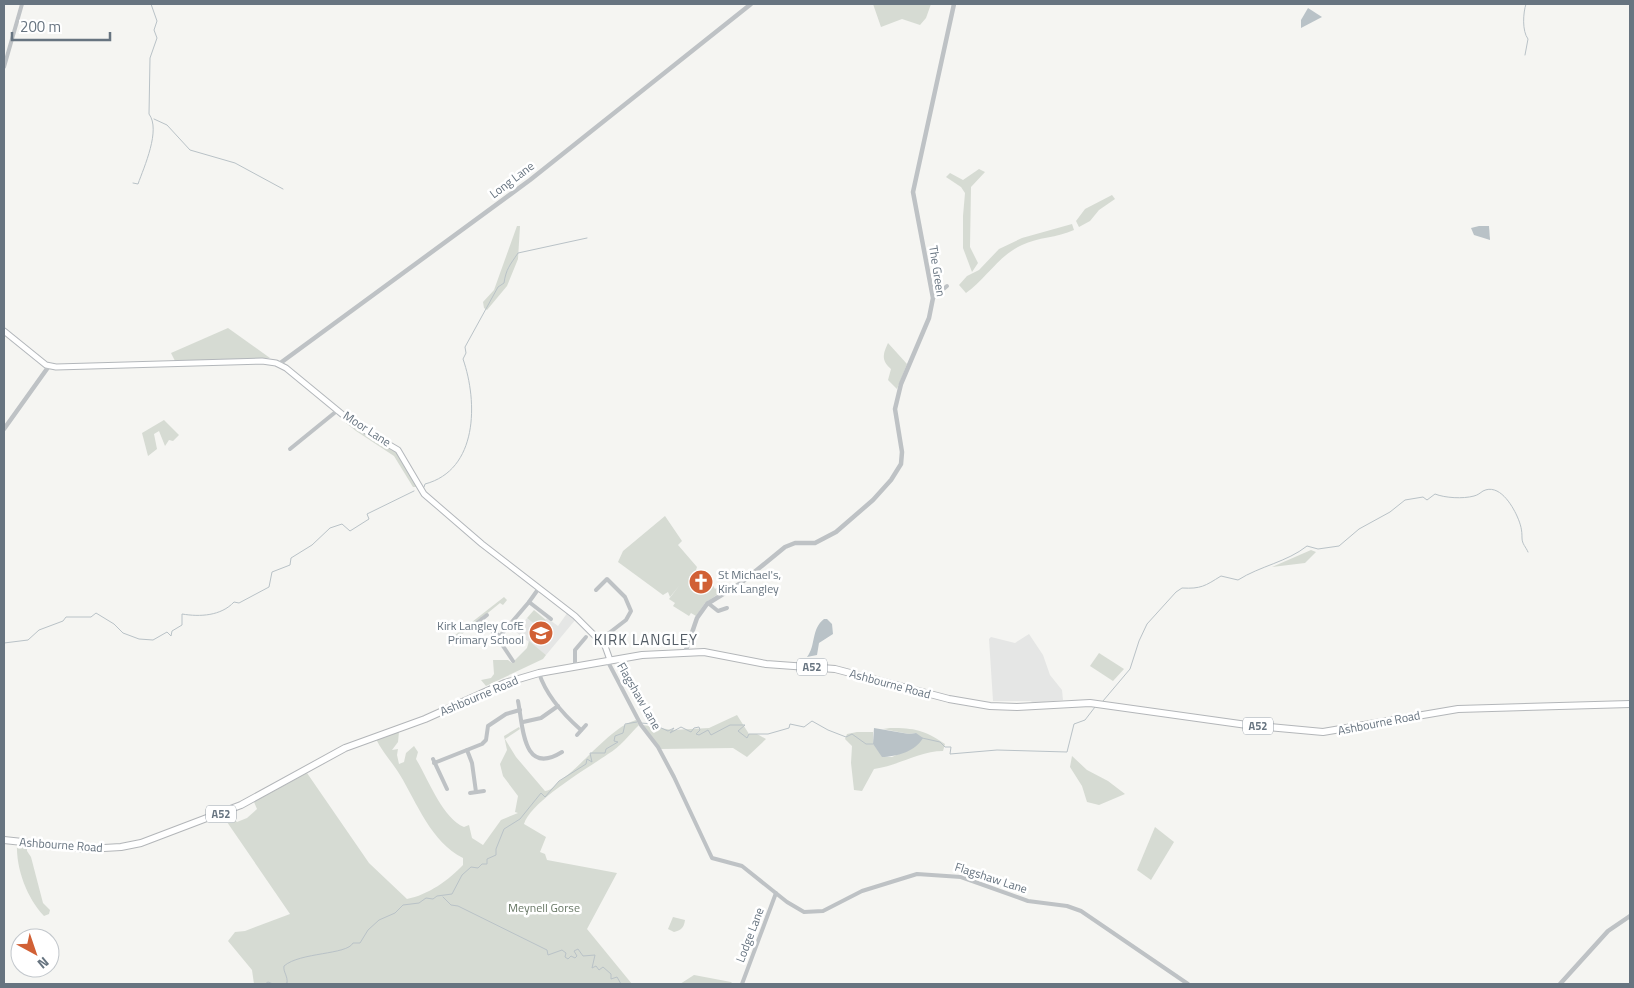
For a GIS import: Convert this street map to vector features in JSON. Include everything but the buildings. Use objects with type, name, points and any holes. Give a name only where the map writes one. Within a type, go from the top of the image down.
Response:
[{"type":"highway","name":"Ashbourne Road","points":[[4,840],[87,849],[121,847],[141,843],[247,802],[351,745],[421,721],[505,683],[609,660],[685,653],[714,653],[766,664],[835,669],[966,703],[1017,707],[1090,703],[1315,732],[1341,731],[1458,709],[1630,704]]},
{"type":"main road","points":[[4,331],[49,366],[262,361],[279,364]]},
{"type":"main road","name":"Moor Lane","points":[[279,364],[354,424],[398,450],[424,494],[482,544],[575,616],[606,646],[609,660]]},
{"type":"street","points":[[4,67],[22,4]]},
{"type":"street","name":"Long Lane","points":[[279,364],[530,180],[751,4]]},
{"type":"street","name":"The Green","points":[[708,603],[741,583],[786,547],[795,543],[821,541],[851,520],[891,480],[901,464],[902,452],[895,409],[901,384],[929,318],[933,298],[913,192],[954,4]]},
{"type":"street","points":[[933,298],[947,286]]},
{"type":"street","points":[[4,429],[49,366]]},
{"type":"street","points":[[290,449],[338,410]]},
{"type":"street","points":[[596,590],[607,579],[624,597],[631,611],[626,620],[600,640]]},
{"type":"street","points":[[513,661],[501,642],[500,636],[539,588]]},
{"type":"street","points":[[529,602],[551,619]]},
{"type":"street","points":[[685,653],[697,618],[708,603],[718,611]]},
{"type":"street","points":[[718,611],[727,608]]},
{"type":"street","points":[[718,611],[718,617]]},
{"type":"street","points":[[476,624],[487,614]]},
{"type":"street","points":[[482,619],[493,632],[500,636]]},
{"type":"street","points":[[575,666],[575,650],[586,637]]},
{"type":"street","points":[[502,658],[508,654]]},
{"type":"street","name":"Flagshaw Lane","points":[[609,660],[641,725],[658,747],[674,777],[712,858],[742,866],[796,909],[812,913],[830,908],[862,891],[904,876],[934,874],[961,877],[1028,901],[1067,906],[1081,911],[1188,984]]},
{"type":"street","points":[[539,674],[544,686],[558,706],[581,730]]},
{"type":"street","points":[[518,701],[526,746],[532,753],[547,760],[562,752]]},
{"type":"street","points":[[523,722],[541,718],[558,706]]},
{"type":"street","points":[[446,789],[433,761],[468,750],[485,742],[487,728],[492,723],[506,714],[520,710]]},
{"type":"street","points":[[577,735],[586,725]]},
{"type":"street","points":[[524,736],[530,736]]},
{"type":"street","points":[[468,750],[473,767],[476,792]]},
{"type":"street","points":[[437,788],[444,784]]},
{"type":"street","points":[[470,793],[484,791]]},
{"type":"street","name":"Lodge Lane","points":[[742,984],[776,893]]},
{"type":"street","points":[[1560,984],[1608,931],[1630,916]]},
{"type":"shaded area","points":[[1308,8],[1322,17],[1301,28],[1301,20]]},
{"type":"shaded area","points":[[1489,226],[1490,240],[1474,235],[1471,228]]},
{"type":"shaded area","name":"Kirk Langley CofE Primary School","points":[[568,612],[576,619],[546,655],[516,632],[527,618],[539,628],[547,618],[558,626]]},
{"type":"shaded area","points":[[824,619],[827,619],[832,624],[833,634],[819,643],[817,655],[807,657],[812,647],[817,627]]},
{"type":"shaded area","points":[[1029,634],[1043,655],[1050,675],[1062,690],[1063,700],[1035,703],[1030,701],[993,701],[989,639],[991,637],[1015,643]]},
{"type":"shaded area","points":[[874,728],[909,734],[916,733],[923,738],[911,750],[893,756],[882,757],[873,744]]},
{"type":"green space","points":[[873,4],[931,4],[926,18],[920,25],[902,19],[881,27]]},
{"type":"green space","points":[[979,169],[985,172],[971,187],[970,247],[978,263],[972,272],[963,248],[965,193],[961,187],[946,177],[950,173],[963,180]]},
{"type":"green space","points":[[1112,195],[1115,199],[1099,210],[1090,221],[1079,227],[1076,221],[1085,209]]},
{"type":"green space","points":[[1072,224],[1074,230],[1061,235],[1028,242],[1014,249],[966,293],[959,285],[967,276],[979,270],[999,249],[1022,238]]},
{"type":"green space","points":[[517,226],[520,226],[518,259],[507,286],[487,310],[484,308],[483,302],[494,290]]},
{"type":"green space","points":[[228,328],[270,358],[175,361],[171,353]]},
{"type":"green space","points":[[888,343],[907,364],[897,389],[888,380],[891,369],[884,360]]},
{"type":"green space","points":[[347,419],[399,454],[417,487],[413,487],[394,456],[356,431],[346,423]]},
{"type":"green space","points":[[164,420],[179,435],[173,441],[169,440],[165,446],[159,431],[154,434],[157,449],[148,456],[142,433]]},
{"type":"green space","points":[[665,516],[682,541],[678,545],[697,567],[696,570],[707,575],[715,589],[718,587],[721,592],[705,603],[696,616],[691,613],[689,616],[673,606],[675,603],[669,599],[679,586],[670,597],[668,592],[663,595],[618,562],[623,551]]},
{"type":"green space","points":[[1311,550],[1316,552],[1305,563],[1272,567]]},
{"type":"green space","points":[[504,597],[507,600],[503,605],[500,603],[451,643],[449,640]]},
{"type":"green space","points":[[534,610],[546,620],[539,628],[527,618]]},
{"type":"green space","points":[[529,641],[546,655],[543,659],[486,686],[481,680],[491,678],[494,674],[493,660],[508,660],[512,663],[527,648]]},
{"type":"green space","points":[[1099,653],[1124,669],[1113,681],[1090,666]]},
{"type":"green space","points":[[737,715],[749,734],[757,734],[766,739],[747,757],[733,748],[661,749],[643,725],[672,730],[709,728]]},
{"type":"green space","name":"Meynell Gorse","points":[[636,720],[639,725],[620,744],[548,795],[537,805],[524,824],[546,837],[540,852],[545,854],[547,860],[617,873],[587,929],[632,984],[254,984],[252,970],[228,941],[235,932],[245,931],[290,914],[227,822],[218,820],[219,818],[228,814],[237,822],[247,818],[257,809],[254,802],[307,773],[369,863],[407,899],[423,894],[445,881],[463,865],[463,858],[452,851],[433,832],[400,775],[376,739],[399,732],[398,742],[392,750],[398,749],[399,764],[404,762],[406,753],[414,746],[418,752],[416,759],[442,807],[456,823],[464,827],[469,825],[472,838],[483,845],[501,820],[518,813],[515,812],[518,796],[503,776],[500,764],[507,750],[504,736],[519,727],[520,729],[505,739],[516,757],[545,791],[552,788],[570,773],[617,730]]},
{"type":"green space","points":[[883,729],[913,729],[925,733],[945,744],[943,751],[925,753],[892,765],[874,769],[862,791],[854,790],[851,763],[852,746],[845,739],[847,734],[873,732],[873,744],[883,757],[892,757],[910,749],[916,733],[909,734]]},
{"type":"green space","points":[[1072,756],[1087,770],[1108,781],[1125,794],[1099,805],[1087,802],[1082,786],[1070,767]]},
{"type":"green space","points":[[1155,827],[1174,842],[1151,880],[1137,870]]},
{"type":"green space","points":[[17,844],[27,845],[27,851],[31,857],[43,903],[50,910],[49,914],[44,916],[32,901],[18,863]]},
{"type":"green space","points":[[673,917],[685,920],[682,928],[674,932],[668,929]]},
{"type":"green space","points":[[694,975],[731,982],[733,984],[680,984]]},
{"type":"waterway","points":[[133,183],[138,184],[152,139],[153,129],[149,114],[150,58],[157,38],[154,30],[157,21],[151,4]]},
{"type":"waterway","points":[[1525,55],[1528,39],[1524,22],[1526,4]]},
{"type":"waterway","points":[[154,119],[167,125],[190,150],[235,163],[283,189]]},
{"type":"waterway","points":[[424,487],[425,484],[442,476],[455,465],[464,450],[472,414],[468,376],[463,359],[466,353],[465,347],[498,287],[504,283],[507,271],[518,253],[587,238]]},
{"type":"waterway","points":[[1103,701],[1130,669],[1147,624],[1176,592],[1182,588],[1203,586],[1221,576],[1238,580],[1291,556],[1307,546],[1318,549],[1339,546],[1359,529],[1390,512],[1405,500],[1423,497],[1427,500],[1435,494],[1465,498],[1475,496],[1489,489],[1499,492],[1515,511],[1523,542],[1528,552]]},
{"type":"waterway","points":[[4,643],[28,640],[39,630],[63,621],[66,617],[91,617],[96,613],[114,624],[123,633],[139,639],[153,640],[167,632],[171,636],[172,631],[182,625],[182,614],[217,613],[234,602],[239,603],[269,587],[272,572],[290,565],[291,558],[312,545],[330,528],[342,524],[350,531],[369,519],[367,514],[414,491]]},
{"type":"waterway","points":[[922,738],[940,742],[945,747],[951,747],[950,754],[997,750],[1067,752],[1074,724],[1085,720],[1095,707]]},
{"type":"waterway","points":[[641,723],[652,724],[668,731],[674,728],[670,733],[681,727],[691,732],[694,728],[699,727],[700,730],[696,734],[699,735],[708,730],[711,735],[730,725],[745,725],[738,731],[747,738],[749,734],[768,734],[789,728],[790,724],[804,727],[812,721],[846,737],[852,734],[866,744],[873,744]]},
{"type":"waterway","points":[[284,984],[287,983],[284,966],[291,961],[342,950],[353,943],[360,943],[368,930],[379,920],[395,913],[403,905],[419,903],[426,898],[433,899],[437,896],[452,894],[462,875],[471,867],[478,868],[482,864],[487,864],[487,859],[496,855],[496,849],[504,829],[520,819],[541,793],[545,797],[559,781],[586,764],[587,759],[592,762],[590,753],[605,753],[606,749],[618,742],[614,741],[615,736],[623,733],[625,724],[637,722]]},
{"type":"waterway","points":[[443,897],[451,905],[458,906],[547,950],[548,955],[562,950],[566,953],[565,957],[568,959],[571,956],[575,958],[577,956],[574,951],[578,949],[583,956],[595,955],[592,968],[596,966],[599,970],[603,967],[611,974],[611,979],[617,977],[621,984]]},
{"type":"waterway","points":[[265,984],[268,982],[273,984]]},
{"type":"place","name":"St Michael's, Kirk Langley","points":[[701,582]]},
{"type":"place","name":"Kirk Langley CofE Primary School","points":[[541,633]]},
{"type":"district","name":"KIRK LANGLEY","points":[[646,640]]}]
